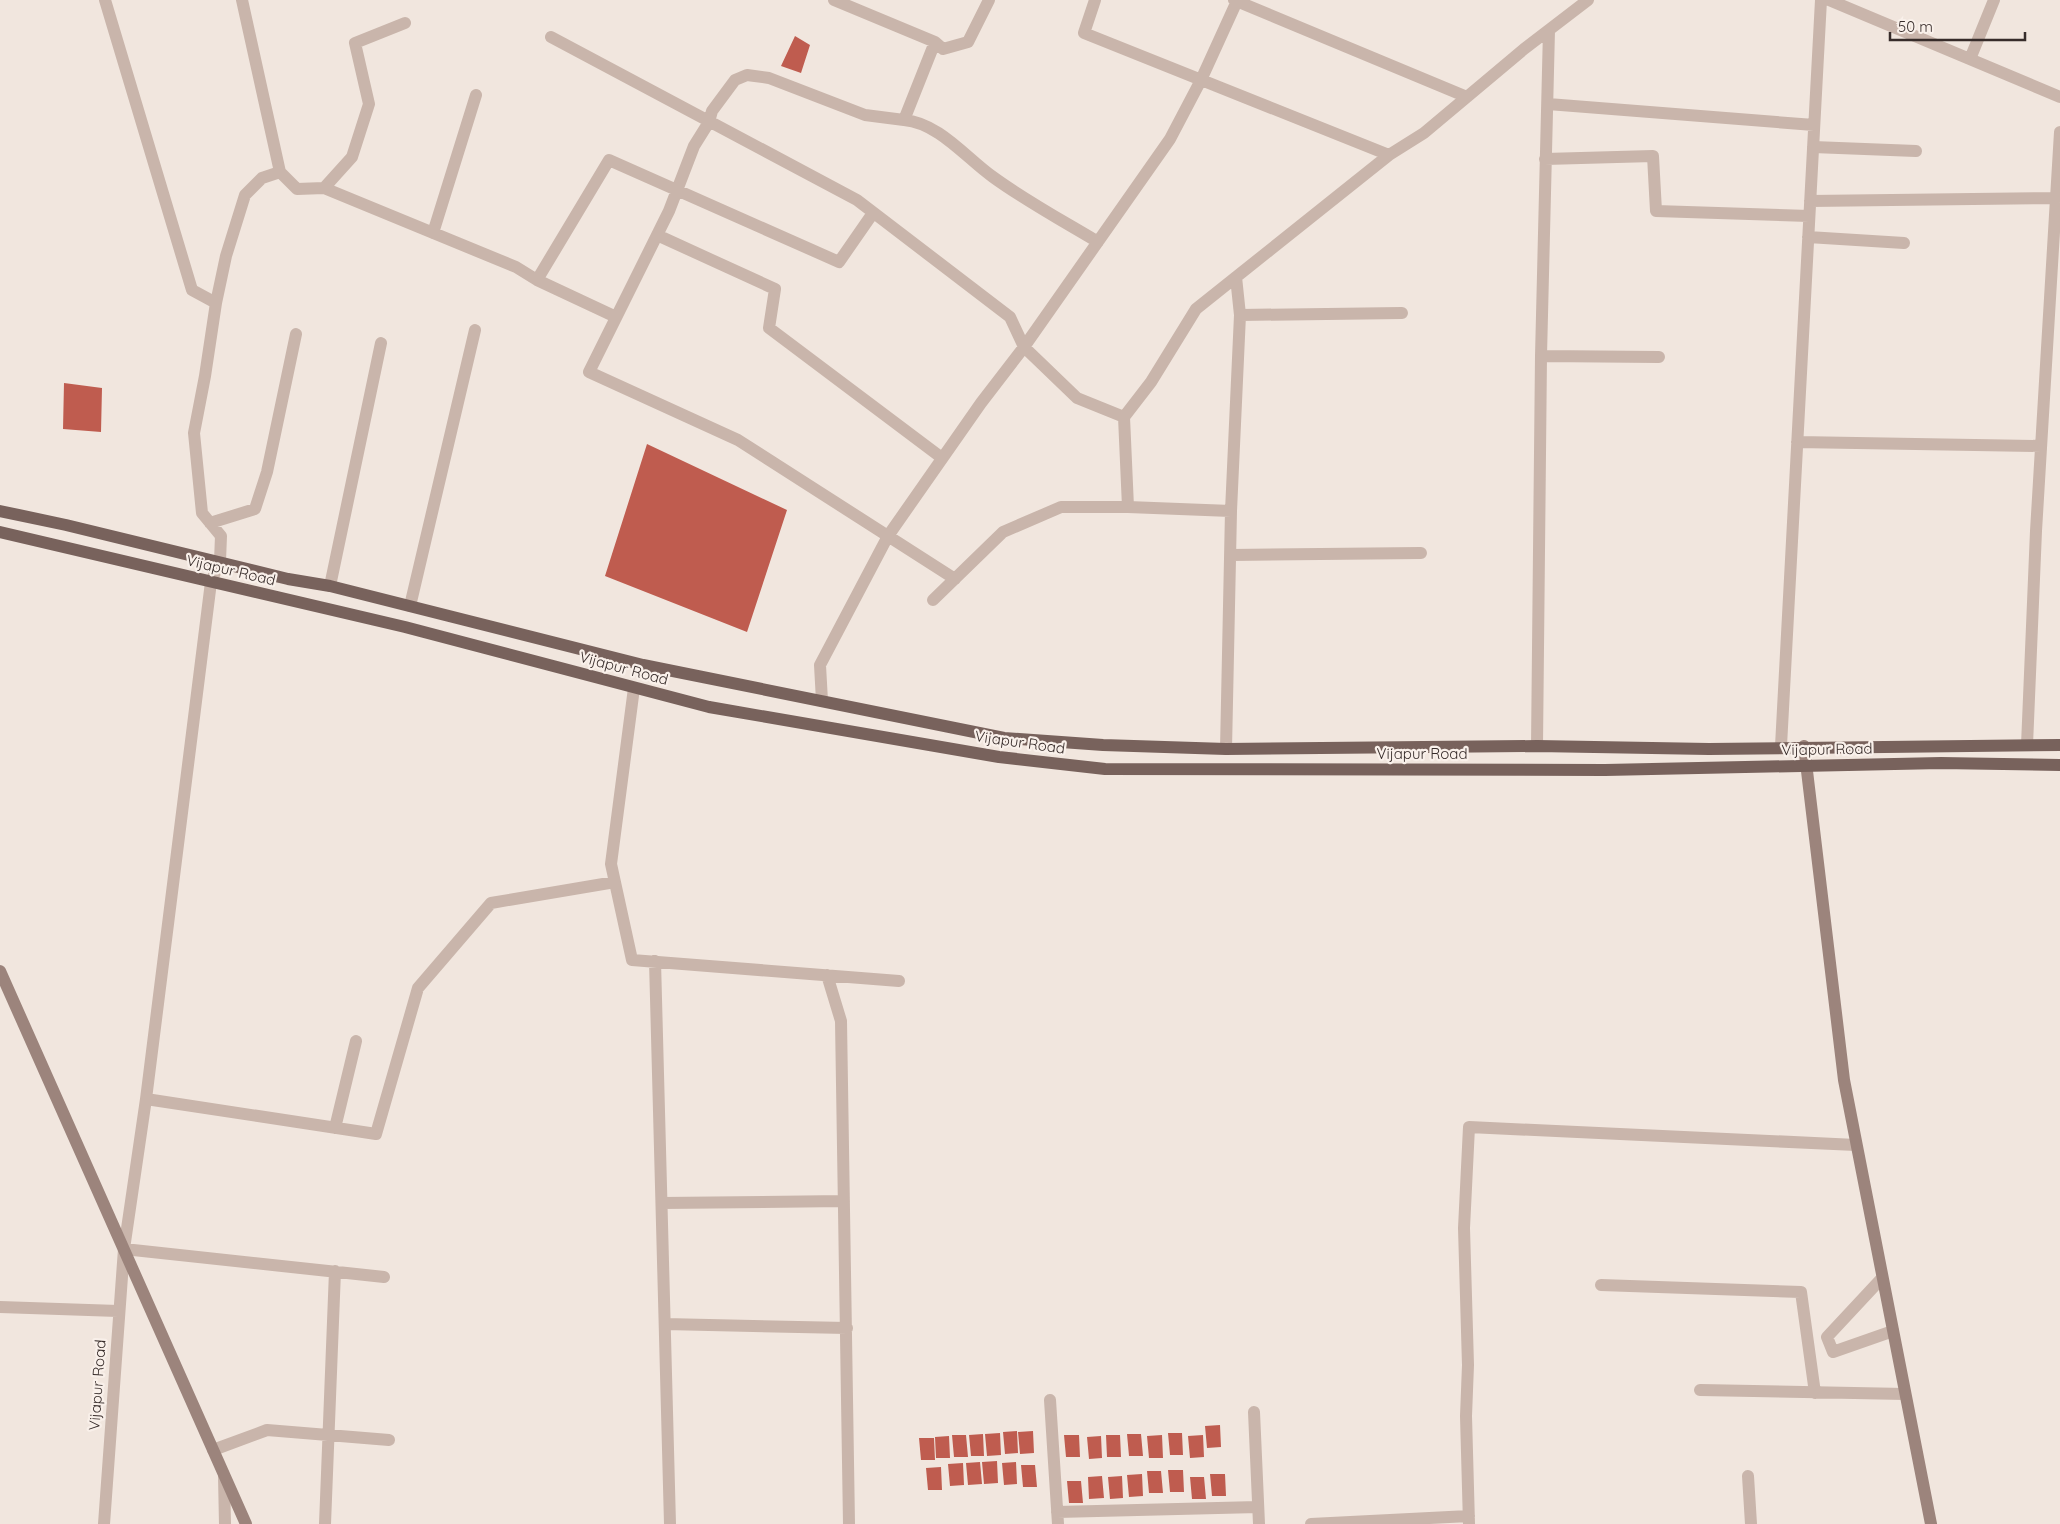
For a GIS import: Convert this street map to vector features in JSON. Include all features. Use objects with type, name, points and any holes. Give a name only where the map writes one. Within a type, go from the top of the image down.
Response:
[{"type":"main road","name":"Vijapur Road","points":[[0,511],[220,561],[288,579],[330,586],[643,664],[1004,738],[1104,745],[1226,749],[1537,746],[1709,749],[1781,746],[2060,745]]},
{"type":"main road","name":"Vijapur Road","points":[[0,532],[405,627],[709,707],[999,757],[1105,770],[1604,770],[1941,764],[2060,765]]},
{"type":"street","points":[[105,0],[192,290],[216,303]]},
{"type":"street","points":[[242,0],[280,172],[297,189],[324,188],[516,267],[536,280],[616,317]]},
{"type":"street","points":[[834,0],[935,42],[943,49],[968,42],[989,0]]},
{"type":"street","points":[[1095,0],[1084,33],[1389,155]]},
{"type":"street","points":[[1128,507],[1124,417],[1151,382],[1196,309],[1389,155],[1424,133],[1588,0]]},
{"type":"street","points":[[1781,746],[1820,0]]},
{"type":"street","points":[[1829,0],[2060,97]]},
{"type":"street","points":[[1970,59],[1994,0]]},
{"type":"street","points":[[822,701],[820,665],[888,536],[942,458],[1024,348],[1170,139],[1201,80],[1235,1],[1261,5],[1467,97]]},
{"type":"street","points":[[324,188],[352,156],[369,104],[355,43],[405,23]]},
{"type":"street","points":[[1537,746],[1541,356],[1549,30]]},
{"type":"street","points":[[551,37],[857,200],[1010,317],[1024,348],[1077,398],[1124,417]]},
{"type":"street","points":[[904,120],[935,42]]},
{"type":"street","points":[[955,579],[738,440],[589,372],[656,236],[694,146],[709,122],[712,111],[735,80],[748,75],[769,78],[865,116],[915,121],[930,128],[994,178],[1098,242]]},
{"type":"street","points":[[433,233],[476,95]]},
{"type":"street","points":[[1548,104],[1814,125]]},
{"type":"street","points":[[2027,745],[2041,446],[2056,271],[2056,198],[2060,132]]},
{"type":"street","points":[[1813,147],[1916,152]]},
{"type":"street","points":[[1545,159],[1653,156],[1656,211],[1809,216]]},
{"type":"street","points":[[536,280],[609,160],[839,262],[873,213]]},
{"type":"street","points":[[220,561],[221,536],[202,513],[194,433],[206,376],[216,303],[226,256],[245,195],[262,178],[280,172]]},
{"type":"street","points":[[1810,201],[2056,198]]},
{"type":"street","points":[[656,236],[775,289],[769,328],[942,458]]},
{"type":"street","points":[[1808,237],[1904,243]]},
{"type":"street","points":[[1226,749],[1231,511],[1240,315],[1236,277]]},
{"type":"street","points":[[1240,315],[1402,313]]},
{"type":"street","points":[[410,606],[475,330]]},
{"type":"street","points":[[210,522],[255,509],[267,472],[296,334]]},
{"type":"street","points":[[330,586],[381,343]]},
{"type":"street","points":[[1541,356],[1659,357]]},
{"type":"street","points":[[1796,442],[2041,446]]},
{"type":"street","points":[[933,600],[1003,532],[1061,507],[1128,507],[1231,511]]},
{"type":"street","points":[[1231,555],[1421,553]]},
{"type":"street","name":"Vijapur Road","points":[[104,1524],[124,1249],[146,1099],[211,582],[220,561]]},
{"type":"street","points":[[634,688],[611,864],[632,960],[899,981]]},
{"type":"street","points":[[1804,746],[1844,1080],[1931,1524]]},
{"type":"street","points":[[146,1099],[376,1134],[418,988],[491,903],[615,882]]},
{"type":"street","points":[[655,961],[670,1524]]},
{"type":"street","points":[[0,971],[246,1524]]},
{"type":"street","points":[[827,975],[841,1021],[849,1524]]},
{"type":"street","points":[[335,1128],[356,1041]]},
{"type":"street","points":[[1311,1524],[1469,1520],[1466,1416],[1468,1365],[1464,1228],[1469,1127],[1856,1145]]},
{"type":"street","points":[[662,1204],[844,1201]]},
{"type":"street","points":[[124,1249],[384,1276]]},
{"type":"street","points":[[325,1524],[335,1271]]},
{"type":"street","points":[[1882,1278],[1827,1337],[1834,1352],[1893,1331]]},
{"type":"street","points":[[1601,1284],[1801,1292],[1815,1393]]},
{"type":"street","points":[[0,1307],[118,1311]]},
{"type":"street","points":[[666,1324],[846,1327]]},
{"type":"street","points":[[1700,1390],[1905,1394]]},
{"type":"street","points":[[1050,1400],[1057,1518],[1258,1508]]},
{"type":"street","points":[[1254,1412],[1259,1524]]},
{"type":"street","points":[[213,1450],[267,1430],[389,1440]]},
{"type":"street","points":[[224,1476],[225,1524]]},
{"type":"street","points":[[1748,1476],[1751,1524]]},
{"type":"building","points":[[795,36],[810,45],[801,73],[781,66]]},
{"type":"building","points":[[64,383],[102,388],[101,432],[63,429]]},
{"type":"building","points":[[647,444],[787,510],[747,632],[605,576]]},
{"type":"building","points":[[1220,1425],[1221,1447],[1207,1448],[1205,1426]]},
{"type":"building","points":[[1017,1431],[1018,1453],[1005,1454],[1003,1432]]},
{"type":"building","points":[[1033,1431],[1034,1453],[1020,1454],[1018,1432]]},
{"type":"building","points":[[1000,1433],[1001,1455],[987,1456],[985,1434]]},
{"type":"building","points":[[1168,1433],[1182,1433],[1183,1455],[1170,1455]]},
{"type":"building","points":[[983,1434],[984,1456],[971,1456],[969,1435]]},
{"type":"building","points":[[1127,1434],[1141,1434],[1143,1456],[1129,1456]]},
{"type":"building","points":[[952,1435],[966,1435],[968,1457],[954,1457]]},
{"type":"building","points":[[1064,1435],[1079,1435],[1080,1457],[1066,1457]]},
{"type":"building","points":[[1106,1435],[1120,1435],[1121,1457],[1107,1457]]},
{"type":"building","points":[[1162,1435],[1163,1458],[1149,1458],[1147,1436]]},
{"type":"building","points":[[1203,1435],[1204,1457],[1190,1458],[1188,1436]]},
{"type":"building","points":[[949,1436],[950,1458],[936,1458],[935,1437]]},
{"type":"building","points":[[1101,1436],[1102,1458],[1089,1459],[1087,1437]]},
{"type":"building","points":[[919,1438],[934,1438],[935,1460],[921,1460]]},
{"type":"building","points":[[997,1461],[998,1483],[984,1484],[982,1462]]},
{"type":"building","points":[[980,1462],[982,1484],[968,1485],[966,1463]]},
{"type":"building","points":[[1016,1462],[1017,1484],[1004,1485],[1002,1463]]},
{"type":"building","points":[[963,1463],[964,1485],[950,1486],[948,1464]]},
{"type":"building","points":[[1021,1465],[1035,1465],[1037,1487],[1023,1487]]},
{"type":"building","points":[[941,1467],[942,1490],[928,1490],[926,1468]]},
{"type":"building","points":[[1168,1470],[1183,1470],[1184,1492],[1170,1492]]},
{"type":"building","points":[[1147,1471],[1161,1471],[1163,1493],[1149,1493]]},
{"type":"building","points":[[1142,1474],[1143,1496],[1129,1497],[1127,1475]]},
{"type":"building","points":[[1210,1474],[1225,1474],[1226,1496],[1212,1496]]},
{"type":"building","points":[[1102,1476],[1104,1498],[1089,1499],[1088,1477]]},
{"type":"building","points":[[1122,1476],[1123,1498],[1110,1499],[1108,1477]]},
{"type":"building","points":[[1190,1477],[1204,1477],[1206,1499],[1192,1499]]},
{"type":"building","points":[[1067,1481],[1081,1481],[1083,1503],[1069,1503]]}]
